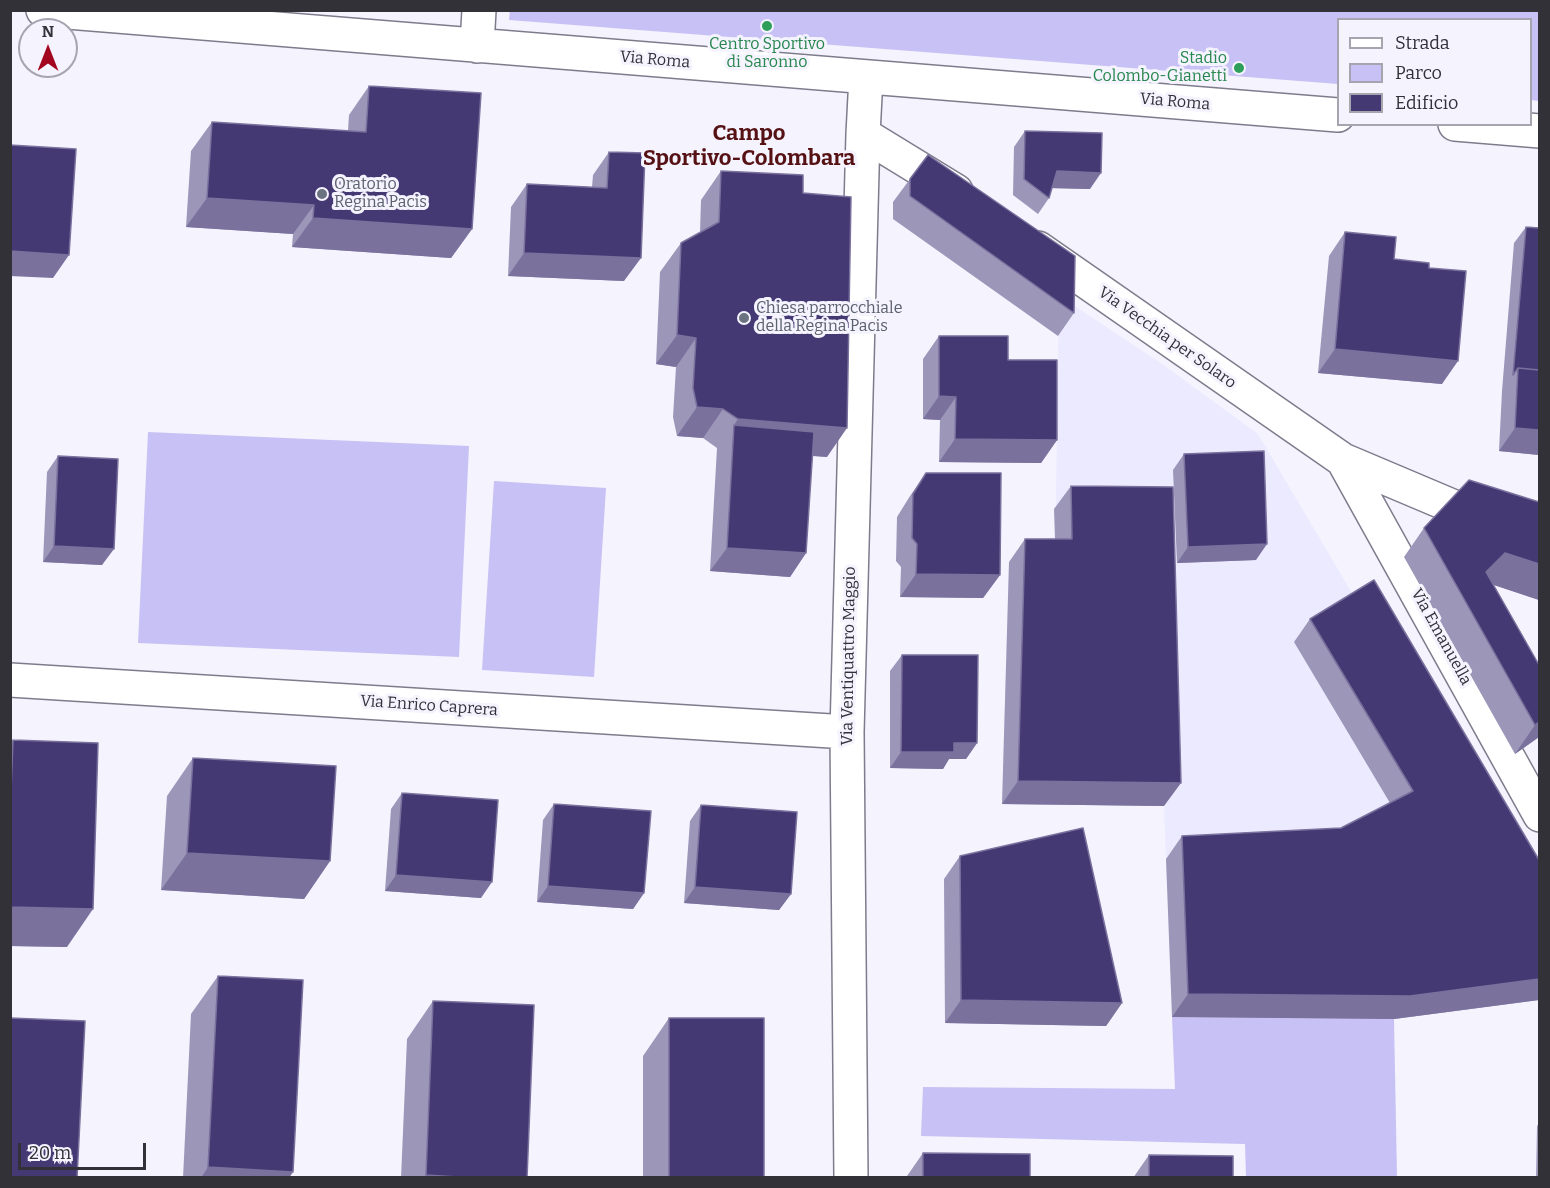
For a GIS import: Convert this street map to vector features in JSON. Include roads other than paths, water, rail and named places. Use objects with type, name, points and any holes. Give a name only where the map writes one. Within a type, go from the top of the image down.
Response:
[{"type":"street","name":"Via Roma","points":[[43,10],[1337,115]]},
{"type":"street","points":[[477,46],[479,10]]},
{"type":"street","points":[[866,77],[863,134],[978,207]]},
{"type":"street","points":[[1479,126],[1539,131]]},
{"type":"street","name":"Via Ventiquattro Maggio","points":[[851,1178],[847,732],[863,134]]},
{"type":"street","name":"Via Vecchia per Solaro","points":[[1018,234],[1343,460],[1466,512],[1539,530]]},
{"type":"street","name":"Via Emanuella","points":[[1343,460],[1539,815]]},
{"type":"street","name":"Via Enrico Caprera","points":[[10,680],[847,732]]},
{"type":"place","name":"Centro Sportivo di Saronno","points":[[767,26]]},
{"type":"place","name":"Stadio Colombo-Gianetti","points":[[1239,68]]},
{"type":"place","name":"Oratorio Regina Pacis","points":[[322,194]]},
{"type":"place","name":"Chiesa parrocchiale della Regina Pacis","points":[[744,318]]},
{"type":"district","name":"Campo Sportivo-Colombara","points":[[749,146]]}]
